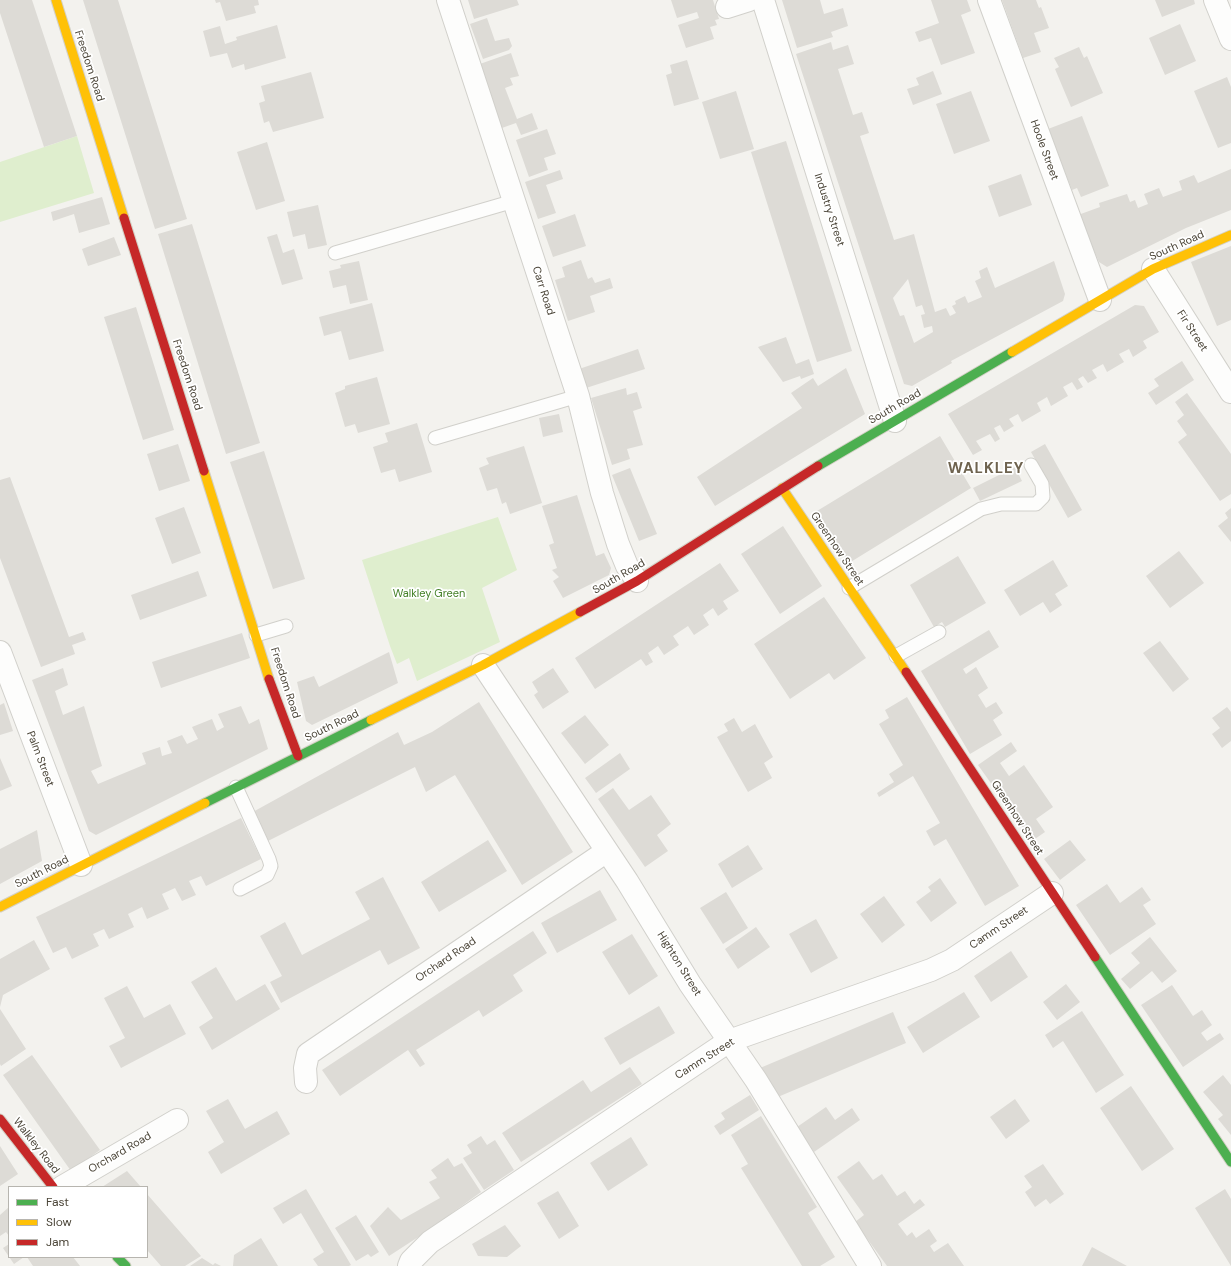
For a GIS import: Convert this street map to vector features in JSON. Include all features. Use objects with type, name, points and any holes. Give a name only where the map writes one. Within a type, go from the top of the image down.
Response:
[{"type":"street","name":"Freedom Road","points":[[56,0],[274,694],[298,756]]},
{"type":"street","name":"Carr Road","points":[[448,0],[578,396],[602,493],[618,544],[627,566],[637,581]]},
{"type":"street","points":[[727,7],[749,0]]},
{"type":"street","name":"Industry Street","points":[[763,0],[895,421]]},
{"type":"street","name":"Hoole Street","points":[[989,0],[1100,300]]},
{"type":"street","points":[[1215,0],[1230,36]]},
{"type":"street","name":"South Road","points":[[0,907],[236,787],[483,665],[637,581],[782,488],[1100,300],[1153,270],[1231,235]]},
{"type":"street","name":"Fir Street","points":[[1153,270],[1231,392]]},
{"type":"street","name":"Greenhow Street","points":[[782,488],[848,588],[896,656],[1231,1162]]},
{"type":"street","name":"Palm Street","points":[[0,652],[81,866]]},
{"type":"street","name":"Highton Street","points":[[483,665],[628,881],[690,984],[756,1080],[870,1266]]},
{"type":"street","name":"Orchard Road","points":[[306,1082],[305,1068],[308,1054],[607,851]]},
{"type":"street","name":"Camm Street","points":[[409,1266],[411,1261],[430,1242],[729,1041],[931,970],[952,960],[1052,893]]},
{"type":"street","name":"Walkley Road","points":[[0,1119],[17,1143],[52,1186]]},
{"type":"street","name":"Orchard Road","points":[[64,1186],[177,1120]]},
{"type":"street","points":[[118,1258],[126,1266]]},
{"type":"lane","points":[[335,253],[514,201]]},
{"type":"lane","points":[[435,438],[578,396]]},
{"type":"lane","points":[[848,588],[981,509],[1001,504],[1036,504],[1044,497],[1042,484],[1031,465]]},
{"type":"lane","points":[[256,635],[286,626]]},
{"type":"lane","points":[[896,656],[939,632]]},
{"type":"lane","points":[[236,787],[269,859],[270,866],[270,872],[267,876],[240,889]]},
{"type":"green space","points":[[77,136],[94,193],[0,222],[0,162]]},
{"type":"green space","name":"Walkley Green","points":[[498,517],[517,570],[482,588],[500,642],[417,681],[409,658],[397,664],[362,560]]},
{"type":"building","points":[[0,0],[32,0],[77,136],[44,147],[0,13]]},
{"type":"building","points":[[83,0],[118,0],[187,219],[155,229]]},
{"type":"building","points":[[215,0],[258,0],[259,5],[254,6],[256,13],[226,21],[220,2],[216,3]]},
{"type":"building","points":[[468,0],[517,0],[519,5],[474,19]]},
{"type":"building","points":[[671,0],[713,0],[719,19],[715,20],[717,25],[710,27],[714,39],[686,48],[678,25],[699,18],[697,12],[677,18]]},
{"type":"building","points":[[782,0],[820,0],[824,14],[843,8],[848,26],[831,32],[833,37],[797,48]]},
{"type":"building","points":[[931,0],[967,0],[971,11],[961,15],[975,53],[941,65],[931,38],[919,42],[915,32],[939,23]]},
{"type":"building","points":[[1002,0],[1036,0],[1039,8],[1041,7],[1049,28],[1034,33],[1041,52],[1023,58]]},
{"type":"building","points":[[1155,0],[1194,0],[1195,4],[1162,17]]},
{"type":"building","points":[[487,18],[495,41],[509,38],[512,46],[509,50],[483,59],[470,24]]},
{"type":"building","points":[[1180,24],[1196,61],[1165,75],[1149,38]]},
{"type":"building","points":[[277,25],[286,58],[245,70],[244,64],[232,68],[227,53],[210,57],[203,31],[220,26],[225,44],[237,40],[236,37]]},
{"type":"building","points":[[831,42],[833,50],[848,45],[854,64],[838,69],[853,115],[862,112],[869,133],[860,136],[894,240],[914,234],[935,312],[946,308],[950,316],[956,313],[952,306],[956,304],[955,301],[965,296],[968,303],[982,297],[975,281],[981,278],[979,271],[987,267],[995,288],[1054,261],[1065,294],[1063,301],[951,361],[952,363],[912,386],[904,384],[796,54]],"holes":[[[908,279],[916,307],[922,305],[925,314],[921,315],[924,328],[932,326],[933,332],[914,343],[904,315],[900,316],[893,298]]]},
{"type":"building","points":[[1079,47],[1084,58],[1087,56],[1103,93],[1071,107],[1055,69],[1059,67],[1054,58]]},
{"type":"building","points":[[511,53],[519,76],[510,78],[513,85],[505,88],[517,119],[532,113],[538,129],[521,135],[516,123],[499,129],[477,65]]},
{"type":"building","points":[[687,60],[699,99],[674,106],[666,75],[672,73],[670,65]]},
{"type":"building","points":[[933,71],[942,94],[913,105],[907,89],[919,85],[916,78]]},
{"type":"building","points":[[311,72],[324,118],[273,132],[269,121],[264,123],[259,103],[265,101],[261,86]]},
{"type":"building","points":[[1227,77],[1231,87],[1231,143],[1218,148],[1194,91]]},
{"type":"building","points":[[736,91],[754,149],[720,159],[702,102]]},
{"type":"building","points":[[971,91],[990,141],[954,154],[936,104]]},
{"type":"building","points":[[1082,116],[1109,186],[1081,197],[1077,188],[1072,190],[1048,129]]},
{"type":"building","points":[[547,129],[556,154],[544,158],[548,170],[529,177],[516,140]]},
{"type":"building","points":[[786,141],[852,351],[817,362],[751,152]]},
{"type":"building","points":[[267,142],[285,201],[256,210],[237,152]]},
{"type":"building","points":[[1231,169],[1231,210],[1186,228],[1107,267],[1099,262],[1078,215],[1100,207],[1099,203],[1127,194],[1130,202],[1135,200],[1138,208],[1148,204],[1144,194],[1159,188],[1163,197],[1182,190],[1179,181],[1194,175],[1198,183]]},
{"type":"building","points":[[560,170],[563,179],[546,185],[556,213],[538,219],[525,182]]},
{"type":"building","points":[[1021,174],[1032,205],[999,217],[988,186]]},
{"type":"building","points":[[102,197],[110,224],[79,233],[74,214],[53,221],[51,212]]},
{"type":"building","points":[[318,205],[327,245],[308,249],[305,234],[293,237],[287,212]]},
{"type":"building","points":[[575,214],[586,246],[553,257],[542,226]]},
{"type":"building","points":[[192,224],[260,443],[226,454],[158,234]]},
{"type":"building","points":[[277,234],[283,253],[294,249],[303,279],[282,285],[267,237]]},
{"type":"building","points":[[114,237],[121,255],[88,266],[82,249]]},
{"type":"building","points":[[1231,246],[1231,320],[1217,326],[1191,262]]},
{"type":"building","points":[[581,260],[588,279],[592,277],[595,283],[610,278],[613,288],[590,296],[595,312],[568,321],[555,280],[565,277],[562,267]]},
{"type":"building","points":[[359,261],[368,300],[350,304],[346,285],[333,288],[329,271],[341,268],[340,265]]},
{"type":"building","points":[[372,303],[384,351],[349,360],[341,331],[324,336],[319,317]]},
{"type":"building","points":[[1135,305],[1144,306],[1159,332],[1143,341],[1147,348],[1133,357],[1129,349],[1119,354],[1124,362],[1107,372],[1103,364],[1092,370],[1097,378],[1088,383],[1083,376],[1078,379],[1083,387],[1077,390],[1072,382],[1063,387],[1068,396],[1051,406],[1047,397],[1037,403],[1041,411],[1022,422],[1018,414],[1009,419],[1014,426],[1004,432],[1000,425],[994,428],[1000,439],[995,442],[990,434],[976,441],[982,450],[973,455],[948,414]]},
{"type":"building","points":[[136,307],[174,430],[143,440],[104,317]]},
{"type":"building","points":[[786,337],[796,364],[809,359],[814,374],[801,379],[800,376],[783,382],[758,347]]},
{"type":"building","points":[[638,349],[645,369],[586,388],[579,369]]},
{"type":"building","points":[[1182,361],[1194,380],[1156,405],[1148,393],[1159,386],[1154,379]]},
{"type":"building","points":[[846,368],[865,414],[715,506],[697,477],[802,408],[791,393],[813,378],[818,386]]},
{"type":"building","points":[[377,377],[390,424],[358,433],[355,424],[345,427],[335,393],[345,389],[345,386]]},
{"type":"building","points":[[626,388],[627,395],[637,392],[642,408],[633,411],[643,445],[627,449],[630,459],[612,465],[591,398]]},
{"type":"building","points":[[1187,393],[1231,454],[1231,494],[1220,501],[1178,442],[1187,435],[1177,421],[1184,415],[1175,402]]},
{"type":"building","points":[[559,414],[563,432],[543,437],[539,418]]},
{"type":"building","points":[[417,423],[432,472],[399,482],[395,469],[381,473],[373,447],[388,442],[385,433]]},
{"type":"building","points":[[940,436],[971,488],[849,563],[817,511]]},
{"type":"building","points":[[178,444],[190,481],[159,491],[147,454]]},
{"type":"building","points":[[1045,444],[1082,510],[1068,518],[1031,452]]},
{"type":"building","points":[[524,446],[542,503],[510,514],[506,502],[502,504],[497,488],[487,491],[479,468],[489,464],[486,458]]},
{"type":"building","points":[[264,451],[305,579],[273,589],[230,462]]},
{"type":"building","points":[[1015,467],[1022,481],[980,501],[973,488]]},
{"type":"building","points":[[630,468],[657,534],[639,541],[612,475]]},
{"type":"building","points":[[10,477],[69,637],[83,632],[86,640],[72,645],[75,654],[41,667],[0,558],[0,480]]},
{"type":"building","points":[[577,495],[596,556],[604,553],[611,568],[609,575],[563,598],[553,581],[559,577],[552,570],[557,568],[549,545],[554,543],[542,506]]},
{"type":"building","points":[[184,507],[201,553],[172,564],[155,518]]},
{"type":"building","points":[[1231,508],[1231,542],[1218,526],[1228,518],[1225,513]]},
{"type":"building","points":[[783,526],[822,586],[780,614],[741,554]]},
{"type":"building","points":[[1179,551],[1204,583],[1170,608],[1146,576]]},
{"type":"building","points":[[958,556],[986,603],[945,627],[942,622],[934,627],[910,585]]},
{"type":"building","points":[[1053,560],[1068,586],[1055,594],[1062,605],[1050,613],[1043,602],[1020,616],[1004,590]]},
{"type":"building","points":[[720,563],[739,591],[723,601],[728,609],[718,616],[713,608],[703,615],[709,625],[694,635],[688,626],[673,636],[679,645],[664,655],[658,646],[648,653],[653,662],[646,666],[641,659],[595,689],[575,658]]},
{"type":"building","points":[[198,571],[207,596],[140,620],[131,595]]},
{"type":"building","points":[[824,597],[866,658],[834,680],[829,673],[790,699],[754,644]]},
{"type":"building","points":[[989,630],[999,647],[963,669],[966,674],[976,667],[988,688],[978,695],[986,708],[996,702],[1003,713],[993,720],[1002,735],[970,754],[921,671]]},
{"type":"building","points":[[242,633],[250,658],[161,688],[152,662]]},
{"type":"building","points":[[1160,641],[1189,679],[1173,692],[1143,653]]},
{"type":"building","points":[[389,652],[398,683],[312,725],[306,721],[297,682],[314,676],[319,687]]},
{"type":"building","points":[[63,668],[68,685],[55,691],[63,715],[84,706],[102,766],[91,771],[98,784],[146,764],[142,753],[160,747],[162,756],[172,753],[167,741],[182,735],[187,744],[198,739],[192,727],[212,719],[217,731],[224,727],[218,714],[241,706],[249,724],[259,719],[268,749],[96,835],[89,831],[32,680]]},
{"type":"building","points":[[553,668],[569,692],[543,709],[534,695],[538,692],[532,682]]},
{"type":"building","points":[[907,697],[1019,886],[985,906],[946,839],[934,846],[926,831],[940,823],[913,776],[879,797],[877,793],[894,782],[889,774],[903,765],[879,724],[889,718],[885,710]]},
{"type":"building","points":[[479,702],[573,852],[522,885],[455,775],[426,792],[415,767],[266,842],[251,813],[398,732],[404,745],[432,732]]},
{"type":"building","points":[[4,703],[13,731],[0,735],[0,705]]},
{"type":"building","points":[[1227,707],[1231,712],[1231,741],[1222,748],[1212,734],[1220,728],[1212,718]]},
{"type":"building","points":[[585,715],[609,745],[585,764],[561,733]]},
{"type":"building","points":[[734,718],[742,732],[755,724],[773,757],[764,763],[772,778],[748,792],[717,737],[728,731],[724,724]]},
{"type":"building","points":[[1011,742],[1017,751],[1000,763],[1009,776],[1024,765],[1053,807],[1036,819],[1045,832],[1032,841],[978,765]]},
{"type":"building","points":[[620,753],[630,769],[596,793],[585,778]]},
{"type":"building","points":[[0,758],[12,786],[0,791]]},
{"type":"building","points":[[613,788],[629,810],[651,795],[671,824],[657,835],[668,851],[645,867],[598,799]]},
{"type":"building","points":[[241,818],[261,859],[206,886],[201,876],[189,881],[196,895],[182,901],[175,888],[162,894],[169,909],[147,919],[142,907],[128,914],[134,927],[109,939],[104,929],[93,934],[99,946],[72,959],[66,947],[53,953],[36,917]]},
{"type":"building","points":[[37,830],[42,861],[0,884],[0,849]]},
{"type":"building","points":[[488,840],[507,871],[439,912],[421,882]]},
{"type":"building","points":[[1070,840],[1086,860],[1060,880],[1044,859]]},
{"type":"building","points":[[748,845],[763,869],[732,888],[718,864]]},
{"type":"building","points":[[383,877],[420,948],[388,965],[380,950],[281,1003],[270,982],[282,976],[260,936],[285,922],[302,955],[370,919],[355,892]]},
{"type":"building","points":[[940,878],[957,903],[931,922],[916,902],[931,891],[928,887]]},
{"type":"building","points":[[1107,884],[1120,903],[1142,887],[1151,900],[1143,905],[1156,924],[1110,955],[1076,905]]},
{"type":"building","points":[[600,890],[617,920],[557,953],[541,923]]},
{"type":"building","points":[[726,892],[748,928],[723,944],[700,908]]},
{"type":"building","points":[[884,896],[905,925],[882,943],[860,914]]},
{"type":"building","points":[[816,919],[838,958],[811,973],[789,934]]},
{"type":"building","points":[[756,927],[770,947],[738,969],[725,949]]},
{"type":"building","points":[[533,931],[547,953],[513,975],[523,991],[483,1017],[479,1010],[416,1050],[425,1064],[420,1067],[408,1050],[340,1096],[322,1070]]},
{"type":"building","points":[[632,934],[658,976],[629,995],[602,952]]},
{"type":"building","points":[[1150,937],[1177,971],[1162,983],[1152,971],[1130,989],[1121,979],[1140,963],[1131,953]]},
{"type":"building","points":[[34,940],[50,969],[3,995],[0,1007],[0,959]]},
{"type":"building","points":[[1011,951],[1028,977],[991,1002],[974,976]]},
{"type":"building","points":[[216,967],[236,1001],[265,984],[280,1009],[212,1050],[199,1027],[213,1018],[191,982]]},
{"type":"building","points":[[1066,984],[1080,1002],[1057,1020],[1043,1002]]},
{"type":"building","points":[[1172,985],[1193,1016],[1202,1010],[1212,1025],[1201,1033],[1207,1041],[1220,1033],[1224,1039],[1183,1067],[1141,1005]]},
{"type":"building","points":[[127,986],[144,1018],[170,1004],[186,1034],[121,1068],[109,1046],[125,1038],[104,998]]},
{"type":"building","points":[[964,992],[980,1017],[923,1053],[907,1027]]},
{"type":"building","points":[[659,1006],[675,1033],[620,1065],[604,1038]]},
{"type":"building","points":[[0,1009],[26,1049],[1,1066],[0,1064]]},
{"type":"building","points":[[1082,1011],[1124,1075],[1096,1093],[1063,1041],[1053,1048],[1045,1035]]},
{"type":"building","points":[[893,1012],[906,1043],[773,1099],[760,1068]]},
{"type":"building","points":[[32,1055],[100,1150],[71,1171],[3,1075]]},
{"type":"building","points":[[630,1067],[642,1084],[521,1162],[502,1133],[583,1080],[591,1092]]},
{"type":"building","points":[[1223,1075],[1231,1085],[1231,1135],[1218,1119],[1223,1115],[1203,1092]]},
{"type":"building","points":[[1131,1086],[1174,1149],[1142,1171],[1100,1108]]},
{"type":"building","points":[[750,1095],[759,1110],[720,1135],[714,1126],[725,1119],[721,1113]]},
{"type":"building","points":[[228,1099],[245,1129],[277,1111],[290,1134],[221,1174],[208,1152],[224,1142],[206,1111]]},
{"type":"building","points":[[1015,1099],[1030,1121],[1006,1139],[990,1117]]},
{"type":"building","points":[[826,1107],[835,1120],[852,1108],[860,1120],[814,1152],[797,1127]]},
{"type":"building","points":[[761,1116],[817,1207],[808,1213],[835,1257],[820,1266],[802,1266],[741,1168],[748,1164],[731,1135]]},
{"type":"building","points":[[481,1136],[487,1145],[495,1140],[514,1170],[484,1190],[463,1158],[472,1153],[467,1145]]},
{"type":"building","points":[[631,1137],[648,1165],[608,1191],[590,1163]]},
{"type":"building","points":[[0,1146],[18,1174],[0,1186]]},
{"type":"building","points":[[448,1158],[454,1167],[462,1163],[481,1192],[426,1232],[389,1256],[370,1226],[388,1207],[401,1220],[440,1198],[429,1182],[437,1178],[431,1170]]},
{"type":"building","points":[[859,1161],[873,1180],[882,1174],[897,1196],[905,1191],[914,1204],[920,1199],[925,1205],[898,1224],[907,1236],[912,1232],[916,1238],[929,1229],[937,1241],[930,1246],[934,1252],[948,1243],[964,1266],[887,1266],[855,1222],[864,1215],[837,1177]]},
{"type":"building","points":[[1043,1164],[1064,1194],[1050,1204],[1046,1199],[1035,1207],[1025,1192],[1032,1187],[1024,1176]]},
{"type":"building","points":[[127,1171],[140,1186],[104,1186]]},
{"type":"building","points":[[306,1189],[351,1265],[318,1266],[313,1259],[324,1252],[301,1213],[283,1224],[273,1208]]},
{"type":"building","points":[[1225,1189],[1231,1199],[1231,1266],[1195,1208]]},
{"type":"building","points":[[558,1191],[579,1226],[559,1239],[537,1203]]},
{"type":"building","points":[[148,1195],[201,1256],[185,1266],[161,1266],[148,1251]]},
{"type":"building","points":[[8,1208],[8,1235],[6,1232],[0,1236],[0,1215]]},
{"type":"building","points":[[356,1215],[379,1252],[371,1257],[368,1254],[356,1261],[335,1228]]},
{"type":"building","points":[[505,1225],[521,1246],[507,1257],[478,1256],[472,1244]]},
{"type":"building","points":[[261,1238],[278,1266],[233,1266],[234,1255]]},
{"type":"building","points":[[8,1245],[8,1256],[3,1248]]},
{"type":"building","points":[[1092,1247],[1127,1266],[1082,1266]]},
{"type":"building","points":[[10,1258],[23,1258],[14,1264]]},
{"type":"building","points":[[28,1258],[74,1258],[80,1266],[33,1266]]},
{"type":"building","points":[[202,1258],[213,1265],[215,1263],[221,1266],[190,1266]]},
{"type":"traffic: fast","points":[[818,466],[1012,352]]},
{"type":"traffic: fast","points":[[205,803],[371,720]]},
{"type":"traffic: fast","points":[[1095,957],[1231,1162]]},
{"type":"traffic: fast","points":[[118,1258],[126,1266]]},
{"type":"traffic: slow","points":[[56,0],[124,218]]},
{"type":"traffic: slow","points":[[1012,352],[1153,269],[1231,235]]},
{"type":"traffic: slow","points":[[204,471],[269,679]]},
{"type":"traffic: slow","points":[[782,488],[906,672]]},
{"type":"traffic: slow","points":[[371,720],[483,665],[580,612]]},
{"type":"traffic: slow","points":[[0,907],[205,803]]},
{"type":"traffic: jam","points":[[124,218],[204,471]]},
{"type":"traffic: jam","points":[[580,612],[637,581],[818,466]]},
{"type":"traffic: jam","points":[[906,672],[1095,957]]},
{"type":"traffic: jam","points":[[269,679],[298,756]]},
{"type":"traffic: jam","points":[[0,1119],[52,1186]]},
{"type":"district","name":"WALKLEY","points":[[986,469]]}]
